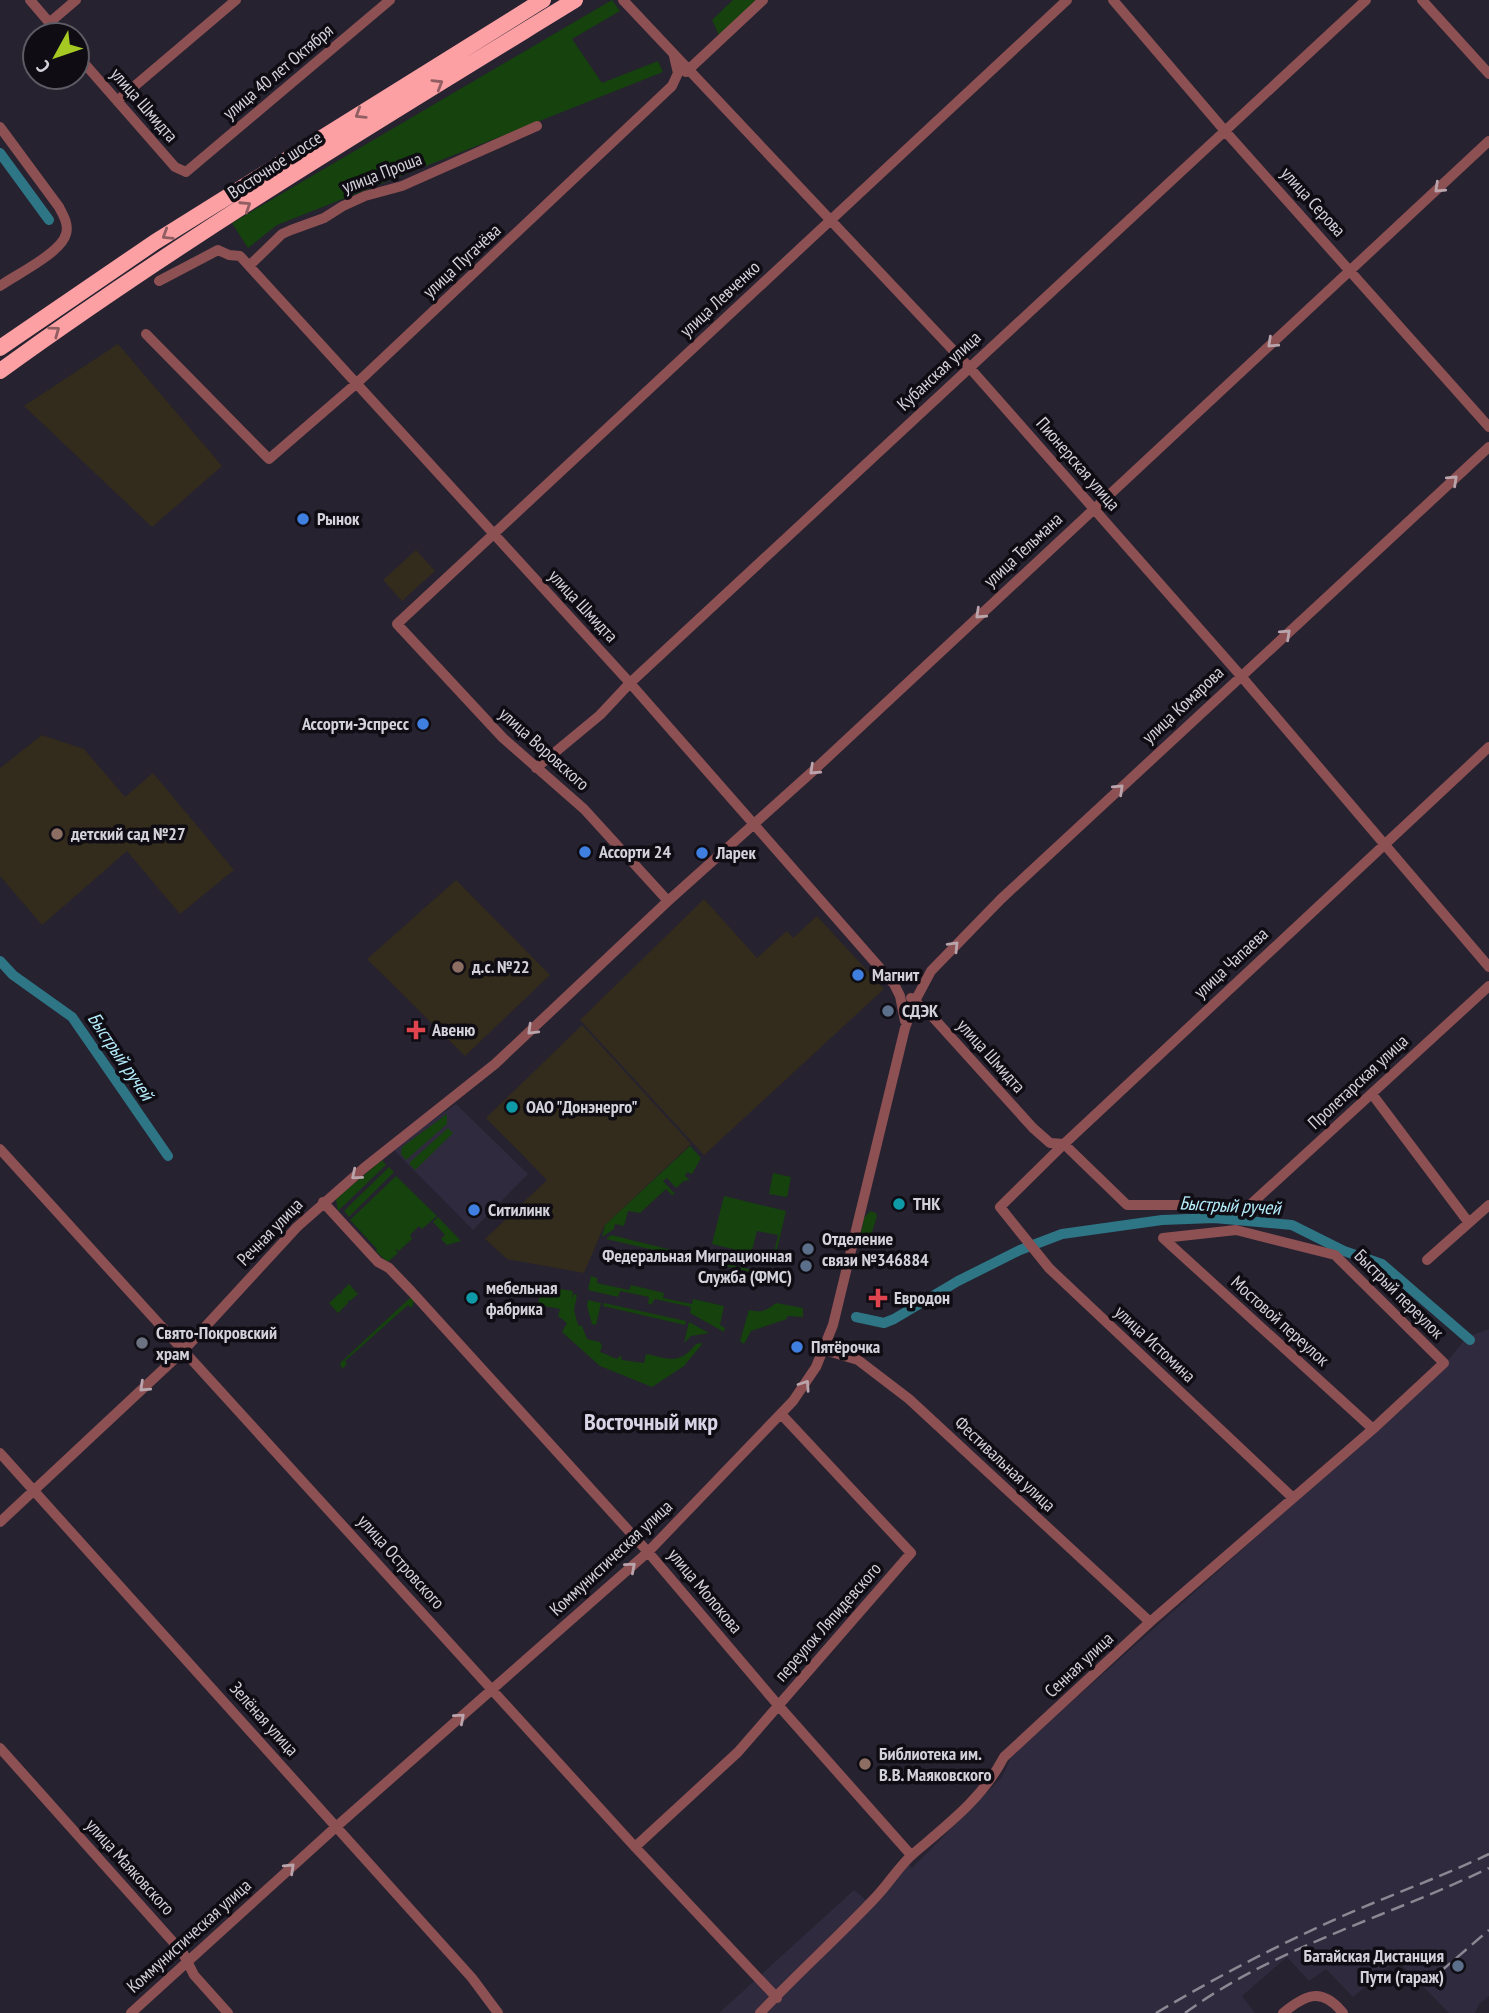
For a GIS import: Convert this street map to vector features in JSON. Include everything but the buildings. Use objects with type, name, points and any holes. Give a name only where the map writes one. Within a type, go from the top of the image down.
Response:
[{"type":"highway","name":"Восточное шоссе","points":[[0,348],[155,242],[542,0]]},
{"type":"highway","name":"Восточное шоссе","points":[[0,371],[63,325],[181,247],[575,0]]},
{"type":"street","points":[[30,0],[47,21]]},
{"type":"street","points":[[51,21],[76,0]]},
{"type":"street","points":[[117,101],[236,0]]},
{"type":"street","name":"улица 40 лет Октября","points":[[188,171],[390,0]]},
{"type":"street","name":"Пионерская улица","points":[[623,0],[673,54],[690,68],[969,367],[1241,676],[1489,967]]},
{"type":"street","name":"улица Пугачёва","points":[[146,334],[269,459],[357,383],[763,0]]},
{"type":"street","name":"улица Левченко","points":[[397,624],[1068,0]]},
{"type":"street","name":"улица Серова","points":[[1113,0],[1225,131],[1489,427]]},
{"type":"street","name":"Кубанская улица","points":[[536,768],[600,715],[630,683],[1366,0]]},
{"type":"street","points":[[1422,0],[1489,74]]},
{"type":"street","points":[[673,54],[678,73],[675,83]]},
{"type":"street","name":"улица Шмидта","points":[[91,71],[175,167],[186,173],[188,171]]},
{"type":"street","name":"улица Проша","points":[[249,266],[282,234],[324,218],[365,196],[402,186],[537,126]]},
{"type":"street","points":[[0,127],[59,207],[67,232],[54,250],[0,286]]},
{"type":"street","name":"улица Тельмана","points":[[581,983],[1489,141]]},
{"type":"street","name":"улица Шмидта","points":[[159,281],[218,250],[240,256],[630,683],[894,984],[915,1001],[1050,1143],[1064,1144],[1127,1205],[1250,1205]]},
{"type":"street","name":"улица Комарова","points":[[915,1001],[932,971],[973,927],[1489,447]]},
{"type":"street","name":"улица Воровского","points":[[397,624],[503,738],[584,809],[668,901]]},
{"type":"street","name":"улица Чапаева","points":[[1000,1207],[1489,747]]},
{"type":"street","name":"Речная улица","points":[[0,1522],[183,1351],[272,1252],[323,1202],[484,1074],[581,983]]},
{"type":"street","name":"улица Шмидта","points":[[894,984],[900,996],[905,1028]]},
{"type":"street","name":"Пролетарская улица","points":[[1250,1205],[1489,986]]},
{"type":"street","name":"Коммунистическая улица","points":[[131,2013],[337,1826],[648,1552],[781,1414],[804,1386],[824,1350],[836,1311],[905,1028],[915,1001]]},
{"type":"street","points":[[1372,1094],[1469,1223]]},
{"type":"street","name":"улица Островского","points":[[0,1149],[635,1847],[777,1998]]},
{"type":"street","name":"улица Молокова","points":[[323,1202],[378,1262],[390,1268],[648,1552],[911,1856]]},
{"type":"street","points":[[1427,1260],[1489,1205]]},
{"type":"street","name":"улица Истомина","points":[[1000,1207],[1049,1268],[1293,1498]]},
{"type":"street","name":"Быстрый переулок","points":[[1163,1238],[1236,1230],[1335,1255],[1444,1363]]},
{"type":"street","name":"Мостовой переулок","points":[[1163,1238],[1373,1429]]},
{"type":"street","name":"Фестивальная улица","points":[[824,1350],[858,1360],[909,1399],[1150,1622]]},
{"type":"street","name":"Сенная улица","points":[[760,2013],[875,1898],[911,1856],[932,1841],[970,1806],[993,1778],[1004,1757],[1150,1622],[1373,1429],[1444,1363]]},
{"type":"street","name":"переулок Ляпидевского","points":[[635,1847],[738,1752],[911,1553],[781,1414]]},
{"type":"street","name":"Зелёная улица","points":[[0,1453],[337,1826],[472,1978],[498,2013]]},
{"type":"street","name":"улица Маяковского","points":[[0,1748],[183,1953],[194,1975],[228,2013]]},
{"type":"street","points":[[1283,2013],[1306,1997],[1315,1995],[1336,2005],[1343,2013]]},
{"type":"shaded area","points":[[118,344],[222,466],[152,527],[24,406]]},
{"type":"shaded area","points":[[416,550],[435,571],[402,601],[383,580]]},
{"type":"shaded area","name":"детский сад №27","points":[[42,735],[84,749],[125,797],[153,773],[234,870],[180,914],[127,851],[42,925],[0,876],[0,768]]},
{"type":"shaded area","name":"д.с. №22","points":[[456,880],[550,975],[465,1056],[367,959]]},
{"type":"shaded area","points":[[704,899],[757,958],[787,931],[793,938],[817,916],[884,989],[704,1155],[580,1020]]},
{"type":"shaded area","name":"ОАО \"Донэнерго\"","points":[[582,1025],[691,1144],[604,1226],[584,1273],[507,1259],[485,1239],[547,1180],[486,1118]]},
{"type":"shaded area","points":[[456,1104],[528,1174],[473,1230],[392,1148]]},
{"type":"shaded area","points":[[1489,1329],[1489,1996],[1479,2004],[1475,2013],[1449,2013],[1397,1960],[1353,1997],[1326,1969],[1309,1981],[1287,1957],[1242,1996],[1255,2013],[719,2013],[854,1890],[867,1901],[905,1861],[912,1868],[1002,1777],[1012,1755],[1375,1431],[1441,1369],[1467,1337]]},
{"type":"green space","points":[[612,0],[620,11],[572,39],[602,83],[658,61],[663,72],[277,225],[248,248],[232,223]]},
{"type":"green space","points":[[733,0],[756,0],[720,37],[712,20]]},
{"type":"green space","points":[[447,1114],[447,1124],[406,1160],[401,1154],[402,1147]]},
{"type":"green space","points":[[448,1128],[453,1133],[415,1170],[409,1163]]},
{"type":"green space","points":[[690,1146],[701,1158],[692,1174],[687,1172],[685,1176],[690,1180],[684,1181],[676,1188],[667,1178],[663,1181],[675,1194],[672,1195],[666,1189],[640,1213],[628,1211],[624,1226],[615,1224],[614,1229],[602,1237],[605,1225]]},
{"type":"green space","points":[[382,1160],[386,1165],[338,1211],[336,1199]]},
{"type":"green space","points":[[389,1167],[394,1172],[349,1217],[344,1211]]},
{"type":"green space","points":[[773,1173],[791,1177],[787,1197],[769,1194]]},
{"type":"green space","points":[[396,1176],[437,1216],[422,1229],[419,1226],[410,1235],[412,1239],[399,1251],[395,1249],[398,1253],[386,1261],[350,1220]]},
{"type":"green space","points":[[724,1196],[786,1211],[773,1266],[767,1265],[768,1261],[772,1261],[778,1235],[757,1231],[750,1258],[760,1261],[759,1263],[747,1260],[749,1253],[712,1244]]},
{"type":"green space","points":[[870,1211],[877,1216],[868,1245],[859,1243],[864,1218]]},
{"type":"green space","points":[[438,1217],[461,1241],[447,1245],[441,1239],[445,1235],[433,1222]]},
{"type":"green space","points":[[611,1235],[769,1274],[772,1277],[606,1239]]},
{"type":"green space","points":[[591,1276],[597,1278],[597,1283],[629,1290],[631,1285],[664,1293],[663,1298],[692,1304],[693,1299],[724,1306],[720,1325],[725,1328],[724,1332],[690,1313],[691,1307],[655,1299],[651,1305],[648,1303],[649,1297],[620,1291],[618,1297],[588,1290]]},
{"type":"green space","points":[[349,1284],[358,1294],[348,1300],[338,1313],[329,1303],[340,1293],[342,1295],[341,1292]]},
{"type":"green space","points":[[541,1286],[573,1291],[572,1299],[574,1294],[577,1295],[574,1310],[578,1325],[582,1326],[587,1339],[600,1342],[600,1352],[617,1359],[621,1355],[622,1360],[644,1363],[646,1354],[674,1359],[685,1355],[696,1344],[703,1343],[684,1366],[652,1387],[600,1366],[562,1332],[567,1323],[558,1316],[560,1309],[538,1305]]},
{"type":"green space","points":[[411,1297],[414,1301],[412,1308],[408,1305],[345,1361],[347,1364],[342,1369],[340,1363]]},
{"type":"green space","points":[[588,1300],[601,1303],[596,1325],[592,1324]]},
{"type":"green space","points":[[604,1303],[686,1321],[685,1325],[603,1306]]},
{"type":"green space","points":[[776,1303],[803,1308],[803,1317],[787,1316],[787,1319],[751,1331],[744,1344],[740,1341],[749,1310],[763,1311]]},
{"type":"green space","points":[[689,1322],[709,1333],[691,1336],[684,1343]]},
{"type":"waterway","points":[[0,153],[49,220]]},
{"type":"waterway","name":"Быстрый ручей","points":[[0,961],[13,975],[72,1017],[168,1156]]},
{"type":"waterway","name":"Быстрый ручей","points":[[856,1317],[884,1323],[894,1319],[958,1281],[1020,1250],[1062,1234],[1162,1220],[1214,1218],[1292,1225],[1344,1251],[1382,1264],[1470,1340]]},
{"type":"railway","points":[[1156,2013],[1245,1963],[1313,1930],[1489,1854]]},
{"type":"railway","points":[[1185,2013],[1257,1969],[1489,1868]]},
{"type":"railway","points":[[1440,1972],[1489,1930]]},
{"type":"place","name":"Рынок","points":[[303,519]]},
{"type":"place","name":"Ассорти-Эспресс","points":[[423,724]]},
{"type":"place","name":"детский сад №27","points":[[57,834]]},
{"type":"place","name":"Ассорти 24","points":[[585,852]]},
{"type":"place","name":"Ларек","points":[[702,853]]},
{"type":"place","name":"д.с. №22","points":[[458,967]]},
{"type":"place","name":"Магнит","points":[[858,975]]},
{"type":"place","name":"СДЭК","points":[[888,1011]]},
{"type":"place","name":"Авеню","points":[[416,1030]]},
{"type":"place","name":"ОАО \"Донэнерго\"","points":[[512,1107]]},
{"type":"place","name":"ТНК","points":[[899,1204]]},
{"type":"place","name":"Ситилинк","points":[[474,1210]]},
{"type":"place","name":"Отделение связи №346884","points":[[808,1249]]},
{"type":"place","name":"Федеральная Миграционная Служба (ФМС)","points":[[806,1266]]},
{"type":"place","name":"мебельная фабрика","points":[[472,1298]]},
{"type":"place","name":"Евродон","points":[[878,1298]]},
{"type":"place","name":"Свято-Покровский храм","points":[[142,1343]]},
{"type":"place","name":"Пятёрочка","points":[[797,1347]]},
{"type":"place","name":"Библиотека им. В.В. Маяковского","points":[[865,1764]]},
{"type":"place","name":"Батайская Дистанция Пути (гараж)","points":[[1458,1966]]},
{"type":"district","name":"Восточный мкр","points":[[651,1422]]}]
